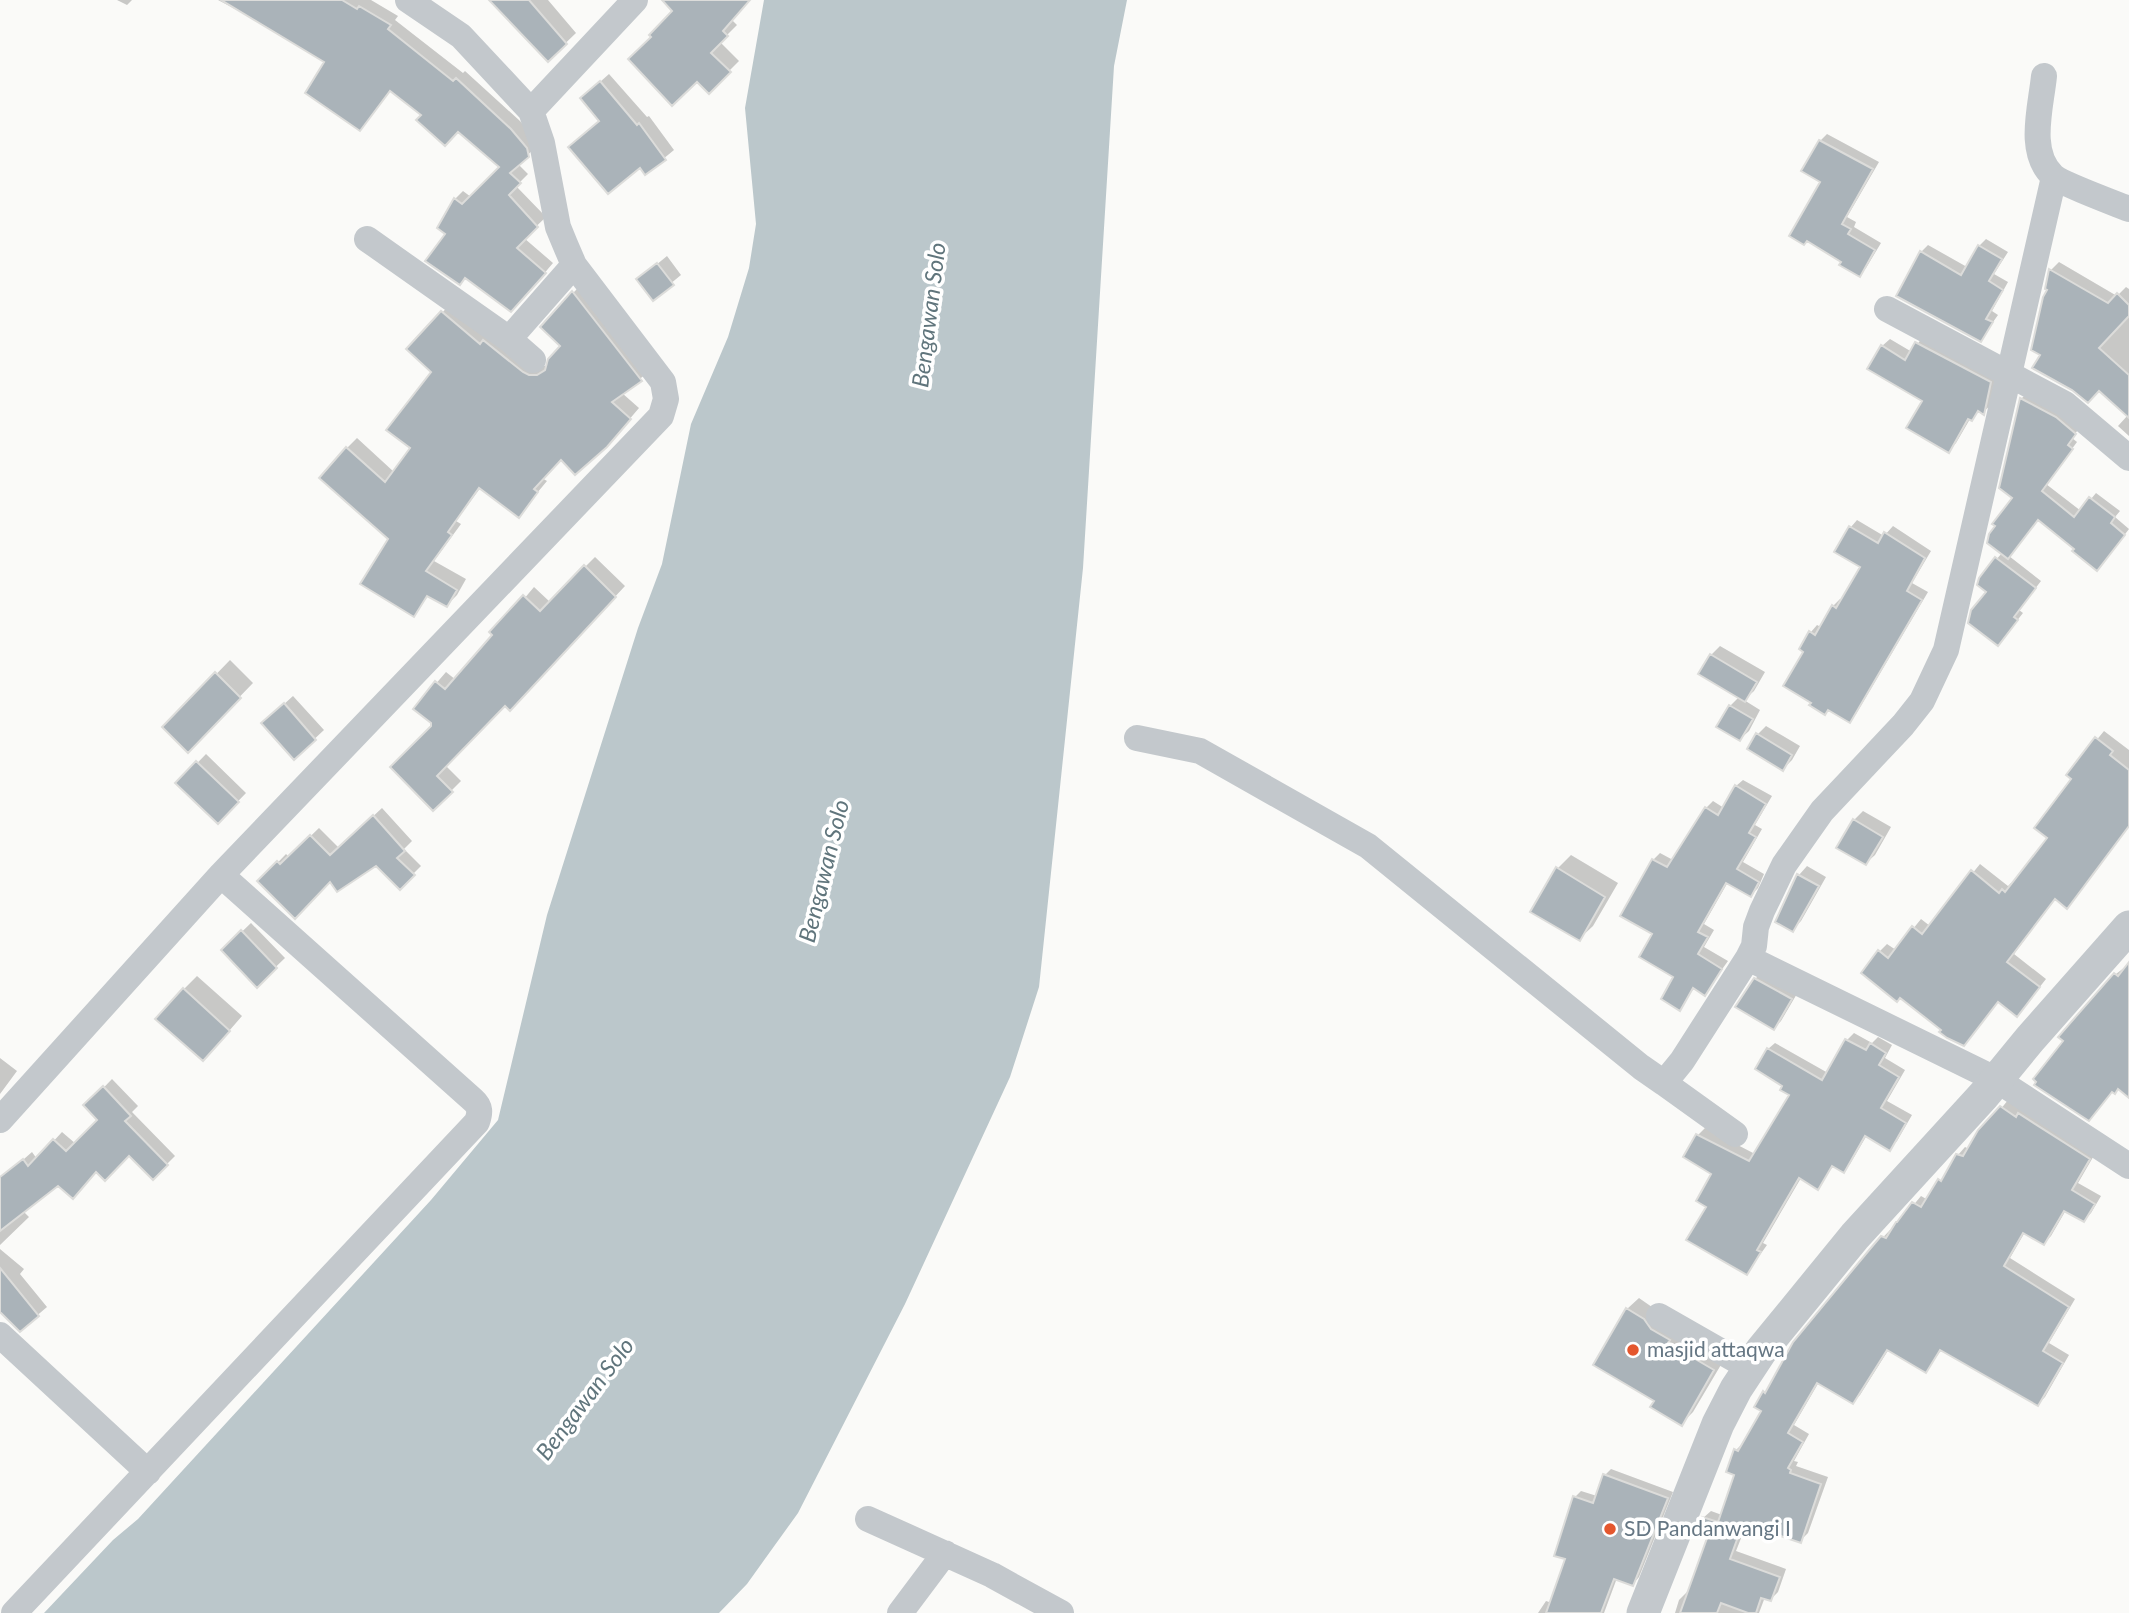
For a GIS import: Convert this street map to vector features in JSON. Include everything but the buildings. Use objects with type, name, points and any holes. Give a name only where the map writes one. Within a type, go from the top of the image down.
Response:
[{"type":"street","points":[[0,1120],[221,875],[661,416],[666,399],[663,382],[574,265],[558,227],[542,143],[531,111],[461,36],[408,0]]},
{"type":"street","points":[[531,111],[635,0]]},
{"type":"street","points":[[2044,76],[2038,145],[2042,160],[2054,177],[2129,209]]},
{"type":"street","points":[[1664,1083],[1682,1061],[1748,958],[1754,946],[1762,911],[1784,865],[1822,811],[1916,709],[1938,669],[1946,650],[2054,177]]},
{"type":"street","points":[[367,239],[509,339],[533,360]]},
{"type":"street","points":[[509,339],[574,265]]},
{"type":"street","points":[[1887,309],[2065,404],[2129,458]]},
{"type":"street","points":[[1137,738],[1200,751],[1368,846],[1641,1067],[1735,1135]]},
{"type":"street","points":[[14,1613],[477,1122],[480,1113],[478,1104],[221,875]]},
{"type":"street","points":[[1643,1613],[1718,1424],[1750,1368],[1855,1236],[1997,1080],[2030,1038],[2129,928]]},
{"type":"street","points":[[1748,958],[1997,1080],[2129,1166]]},
{"type":"street","points":[[1659,1316],[1750,1368]]},
{"type":"street","points":[[0,1335],[149,1472]]},
{"type":"street","points":[[868,1518],[992,1575],[1061,1613]]},
{"type":"street","points":[[900,1613],[944,1553]]},
{"type":"water","name":"Bengawan Solo","points":[[764,0],[1127,0],[1114,66],[1083,568],[1039,987],[1010,1077],[905,1304],[798,1513],[747,1584],[719,1613],[44,1613],[113,1540],[138,1519],[431,1200],[498,1120],[547,915],[638,628],[662,564],[691,424],[728,337],[749,268],[756,224],[745,108]]},
{"type":"place","name":"masjid attaqwa","points":[[1633,1350]]},
{"type":"place","name":"SD Pandanwangi I","points":[[1610,1529]]}]
